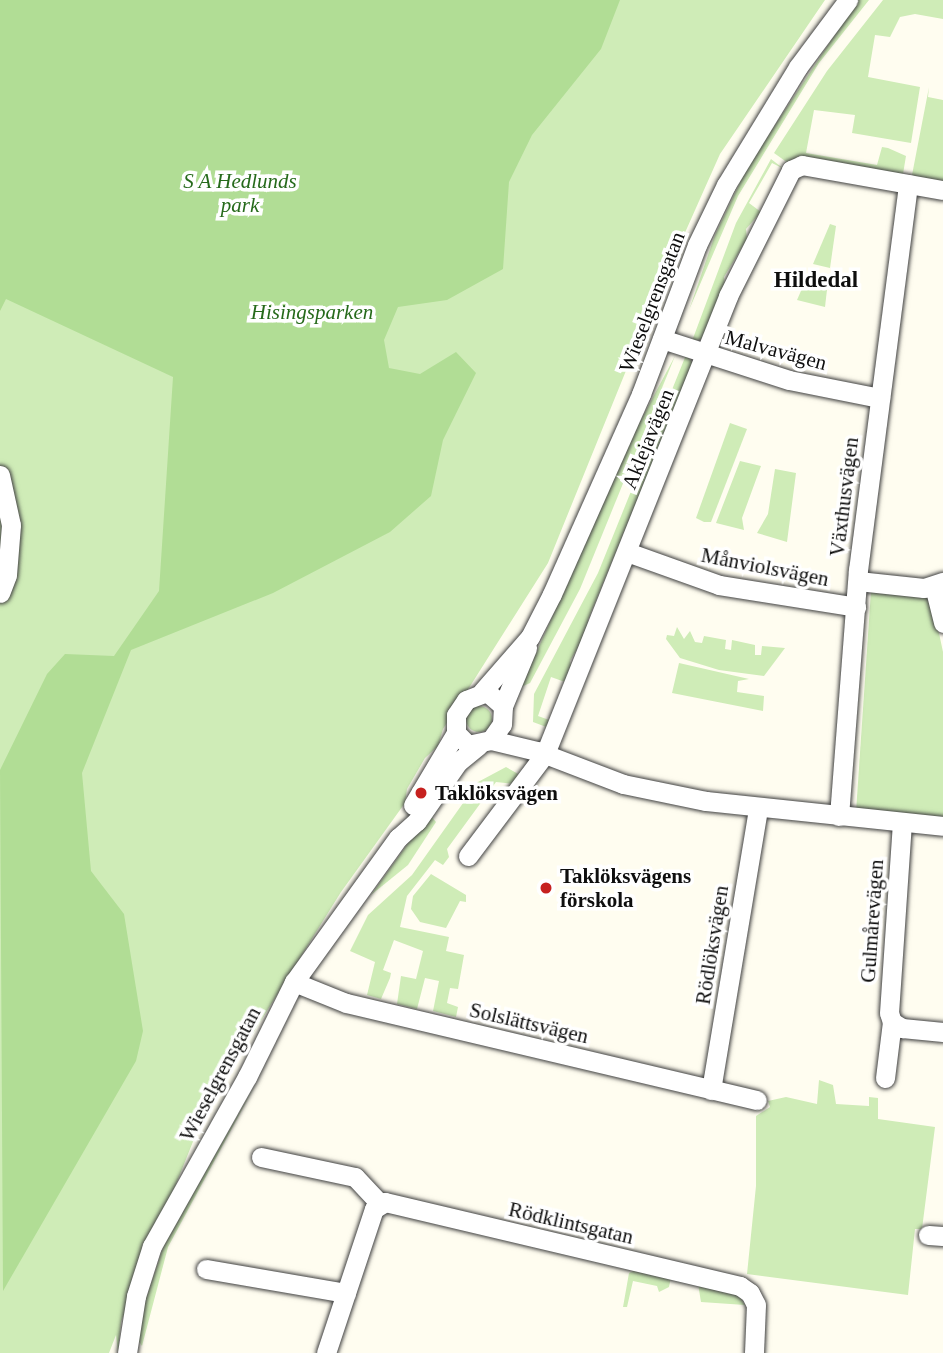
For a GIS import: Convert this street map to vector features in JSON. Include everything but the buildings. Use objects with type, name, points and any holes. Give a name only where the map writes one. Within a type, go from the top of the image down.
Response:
[{"type":"street","name":"Wieselgrensgatan","points":[[398,838],[417,821],[458,762],[484,743],[503,713],[530,637],[662,339],[726,185],[798,67],[848,0]]},
{"type":"street","name":"Aklejavägen","points":[[468,856],[541,752],[628,552],[730,290],[774,200],[796,166],[943,190]]},
{"type":"street","name":"Växthusvägen","points":[[839,816],[858,581],[908,184]]},
{"type":"street","name":"Malvavägen","points":[[662,339],[789,380],[880,398]]},
{"type":"street","points":[[0,475],[11,525],[7,575],[0,593]]},
{"type":"street","name":"Månviolsvägen","points":[[628,552],[719,585],[856,607]]},
{"type":"street","name":"Månviolsvägen","points":[[858,581],[939,584]]},
{"type":"street","points":[[939,584],[943,623]]},
{"type":"street","name":"Wieselgrensgatan","points":[[127,1353],[136,1296],[152,1246],[247,1077],[294,982],[398,838],[456,733],[461,706],[482,692],[530,637]]},
{"type":"street","points":[[482,692],[496,695],[503,713],[541,752]]},
{"type":"street","points":[[456,733],[462,742],[541,752],[623,784],[758,808],[943,826]]},
{"type":"street","name":"Rödlöksvägen","points":[[711,1090],[758,808]]},
{"type":"street","name":"Gulmårevägen","points":[[885,1078],[892,1022],[889,1013],[902,822]]},
{"type":"street","name":"Solslättsvägen","points":[[294,982],[346,1003],[757,1100]]},
{"type":"street","points":[[892,1022],[902,1028],[943,1032]]},
{"type":"street","points":[[261,1157],[355,1177],[379,1203],[326,1353]]},
{"type":"street","name":"Rödklintsgatan","points":[[379,1203],[716,1280],[750,1293],[756,1306],[754,1353]]},
{"type":"street","points":[[206,1269],[346,1293]]},
{"type":"green space","name":"Hisingsparken","points":[[0,0],[825,0],[720,154],[651,309],[548,563],[443,729],[438,746],[425,758],[407,789],[405,803],[341,892],[206,1109],[121,1322],[118,1353],[116,1335],[109,1353],[0,1353]]},
{"type":"green space","name":"S A Hedlunds park","points":[[0,0],[620,0],[601,49],[532,135],[509,182],[503,269],[447,300],[398,307],[384,340],[389,368],[420,374],[456,352],[476,373],[443,440],[431,496],[390,532],[273,593],[131,650],[82,773],[91,871],[124,914],[143,1031],[136,1061],[3,1291],[0,770],[47,674],[65,654],[114,656],[159,591],[173,377],[6,299],[0,311]]},
{"type":"green space","points":[[858,0],[869,0],[819,63],[738,196],[689,310],[715,235],[748,166]]},
{"type":"green space","points":[[883,0],[943,0],[943,19],[915,14],[900,17],[890,37],[875,35],[868,77],[920,87],[911,143],[852,133],[855,115],[814,110],[806,153],[877,165],[882,147],[888,148],[906,156],[903,174],[788,163],[774,153],[827,71]]},
{"type":"green space","points":[[929,87],[928,97],[943,100],[943,185],[912,175]]},
{"type":"green space","points":[[771,159],[784,169],[772,163],[749,203],[761,212],[746,229],[747,239],[724,277],[725,285],[702,339],[692,341],[736,223]]},
{"type":"green space","points":[[830,224],[836,226],[830,268],[813,264]]},
{"type":"green space","points":[[807,277],[828,281],[825,307],[797,300]]},
{"type":"green space","points":[[686,355],[693,363],[588,620],[590,627],[570,661],[572,670],[565,682],[551,677],[538,716],[552,721],[549,728],[533,722],[534,694],[598,573]]},
{"type":"green space","points":[[675,356],[580,589],[530,683],[521,687],[635,431]]},
{"type":"green space","points":[[730,423],[747,429],[711,522],[704,522],[696,518]]},
{"type":"green space","points":[[740,461],[761,466],[742,518],[744,530],[716,523]]},
{"type":"green space","points":[[775,469],[796,473],[787,542],[757,533],[768,514]]},
{"type":"green space","points":[[871,591],[927,596],[933,605],[943,652],[943,817],[856,812]]},
{"type":"green space","points":[[677,627],[684,639],[690,631],[695,642],[702,643],[704,636],[726,640],[725,649],[731,650],[732,640],[755,645],[755,655],[761,655],[762,646],[785,648],[764,676],[719,670],[680,658],[666,639],[667,635],[674,636]]},
{"type":"green space","points":[[679,663],[749,679],[738,681],[737,692],[764,696],[763,711],[672,693]]},
{"type":"green space","points":[[479,706],[488,710],[492,719],[488,728],[479,732],[470,728],[466,719],[470,710]]},
{"type":"green space","points":[[506,767],[520,775],[514,784],[496,782],[447,849],[449,857],[443,865],[435,860],[407,896],[400,927],[449,937],[446,951],[464,955],[458,989],[450,988],[447,1003],[458,1007],[456,1017],[433,1011],[439,981],[425,978],[417,1009],[397,1004],[401,976],[416,979],[423,951],[394,940],[383,970],[391,973],[381,999],[367,995],[375,962],[350,951],[368,915],[412,875],[478,782]]},
{"type":"green space","points":[[429,814],[436,822],[408,865],[371,895]]},
{"type":"green space","points":[[431,874],[466,895],[466,902],[460,901],[446,928],[420,922],[411,909],[413,896]]},
{"type":"green space","points":[[819,1080],[833,1085],[836,1104],[869,1106],[869,1097],[878,1098],[878,1119],[935,1127],[922,1229],[915,1229],[908,1295],[747,1274],[756,1186],[756,1116],[770,1107],[768,1101],[786,1097],[817,1104]]},
{"type":"green space","points":[[257,1082],[168,1247],[142,1346],[138,1340],[145,1302],[165,1242]]},
{"type":"green space","points":[[637,1269],[671,1277],[669,1287],[659,1292],[657,1286],[633,1281],[627,1307],[623,1307],[629,1273]]},
{"type":"green space","points":[[698,1284],[738,1294],[745,1305],[701,1302]]},
{"type":"place","name":"Taklöksvägen","points":[[421,793]]},
{"type":"place","name":"Taklöksvägens förskola","points":[[546,888]]},
{"type":"district","name":"Hildedal","points":[[816,280]]}]
